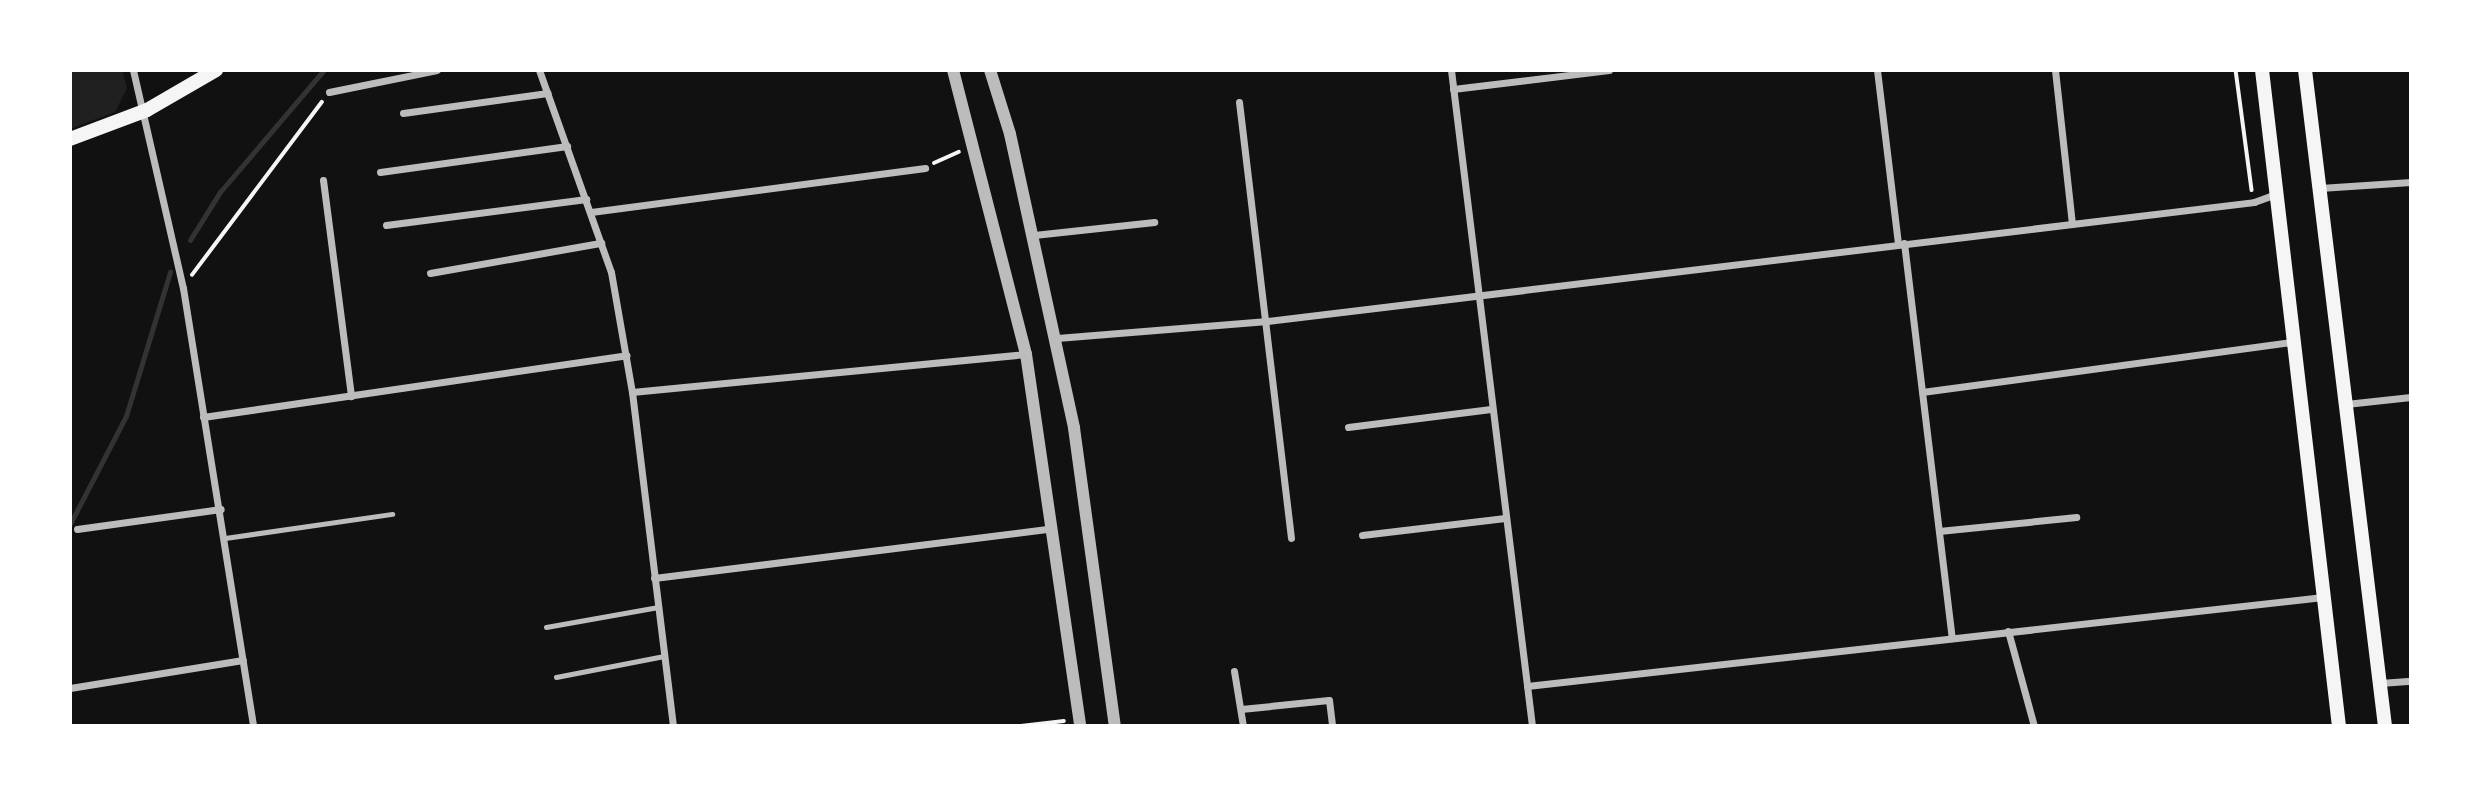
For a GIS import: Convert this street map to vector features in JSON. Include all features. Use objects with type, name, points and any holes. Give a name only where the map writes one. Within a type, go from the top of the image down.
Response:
[{"type":"main road","points":[[70,139],[147,110],[216,70]]},
{"type":"main road","points":[[2262,70],[2339,726]]},
{"type":"main road","points":[[2305,70],[2385,726]]},
{"type":"street","points":[[133,70],[147,110],[183,288],[203,417],[221,509],[253,726]]},
{"type":"street","points":[[329,92],[437,70]]},
{"type":"street","points":[[539,70],[601,243],[626,355],[673,726]]},
{"type":"street","points":[[953,70],[976,143],[1026,354],[1056,527],[1080,722]]},
{"type":"street","points":[[990,70],[1034,234],[1057,338],[1115,726]]},
{"type":"street","points":[[1451,70],[1476,295],[1532,726]]},
{"type":"street","points":[[1453,89],[1609,70]]},
{"type":"street","points":[[1877,70],[1922,392],[1952,638]]},
{"type":"street","points":[[2055,70],[2073,223]]},
{"type":"street","points":[[403,113],[548,93]]},
{"type":"street","points":[[1239,102],[1268,321],[1291,538]]},
{"type":"street","points":[[380,172],[567,146]]},
{"type":"street","points":[[591,212],[925,168]]},
{"type":"street","points":[[323,180],[351,396]]},
{"type":"street","points":[[2320,188],[2411,182]]},
{"type":"street","points":[[1057,338],[1268,321],[2254,202],[2276,194]]},
{"type":"street","points":[[386,225],[586,199]]},
{"type":"street","points":[[1034,234],[1154,222]]},
{"type":"street","points":[[430,272],[601,243]]},
{"type":"street","points":[[1922,392],[2294,342]]},
{"type":"street","points":[[632,393],[1026,354]]},
{"type":"street","points":[[203,417],[626,355]]},
{"type":"street","points":[[2346,404],[2411,397]]},
{"type":"street","points":[[1348,426],[1491,409]]},
{"type":"street","points":[[78,529],[221,509]]},
{"type":"street","points":[[1939,531],[2076,517]]},
{"type":"street","points":[[1362,535],[1505,518]]},
{"type":"street","points":[[654,579],[1056,527]]},
{"type":"street","points":[[1527,686],[2323,597]]},
{"type":"street","points":[[2008,631],[2034,726]]},
{"type":"street","points":[[70,688],[243,660]]},
{"type":"street","points":[[1234,671],[1243,726]]},
{"type":"street","points":[[2380,683],[2411,681]]},
{"type":"street","points":[[1241,709],[1329,700],[1332,726]]},
{"type":"lane","points":[[225,538],[392,514]]},
{"type":"lane","points":[[547,627],[658,607]]},
{"type":"lane","points":[[556,677],[664,656]]},
{"type":"path","points":[[2236,70],[2254,202]]},
{"type":"path","points":[[183,288],[329,92]]},
{"type":"path","points":[[925,168],[976,143]]},
{"type":"path","points":[[1021,726],[1080,722]]},
{"type":"shaded area","points":[[70,70],[122,70],[127,88],[115,112],[70,129]]},
{"type":"waterway","points":[[190,240],[220,192],[324,70]]},
{"type":"waterway","points":[[70,524],[126,416],[170,272]]}]
